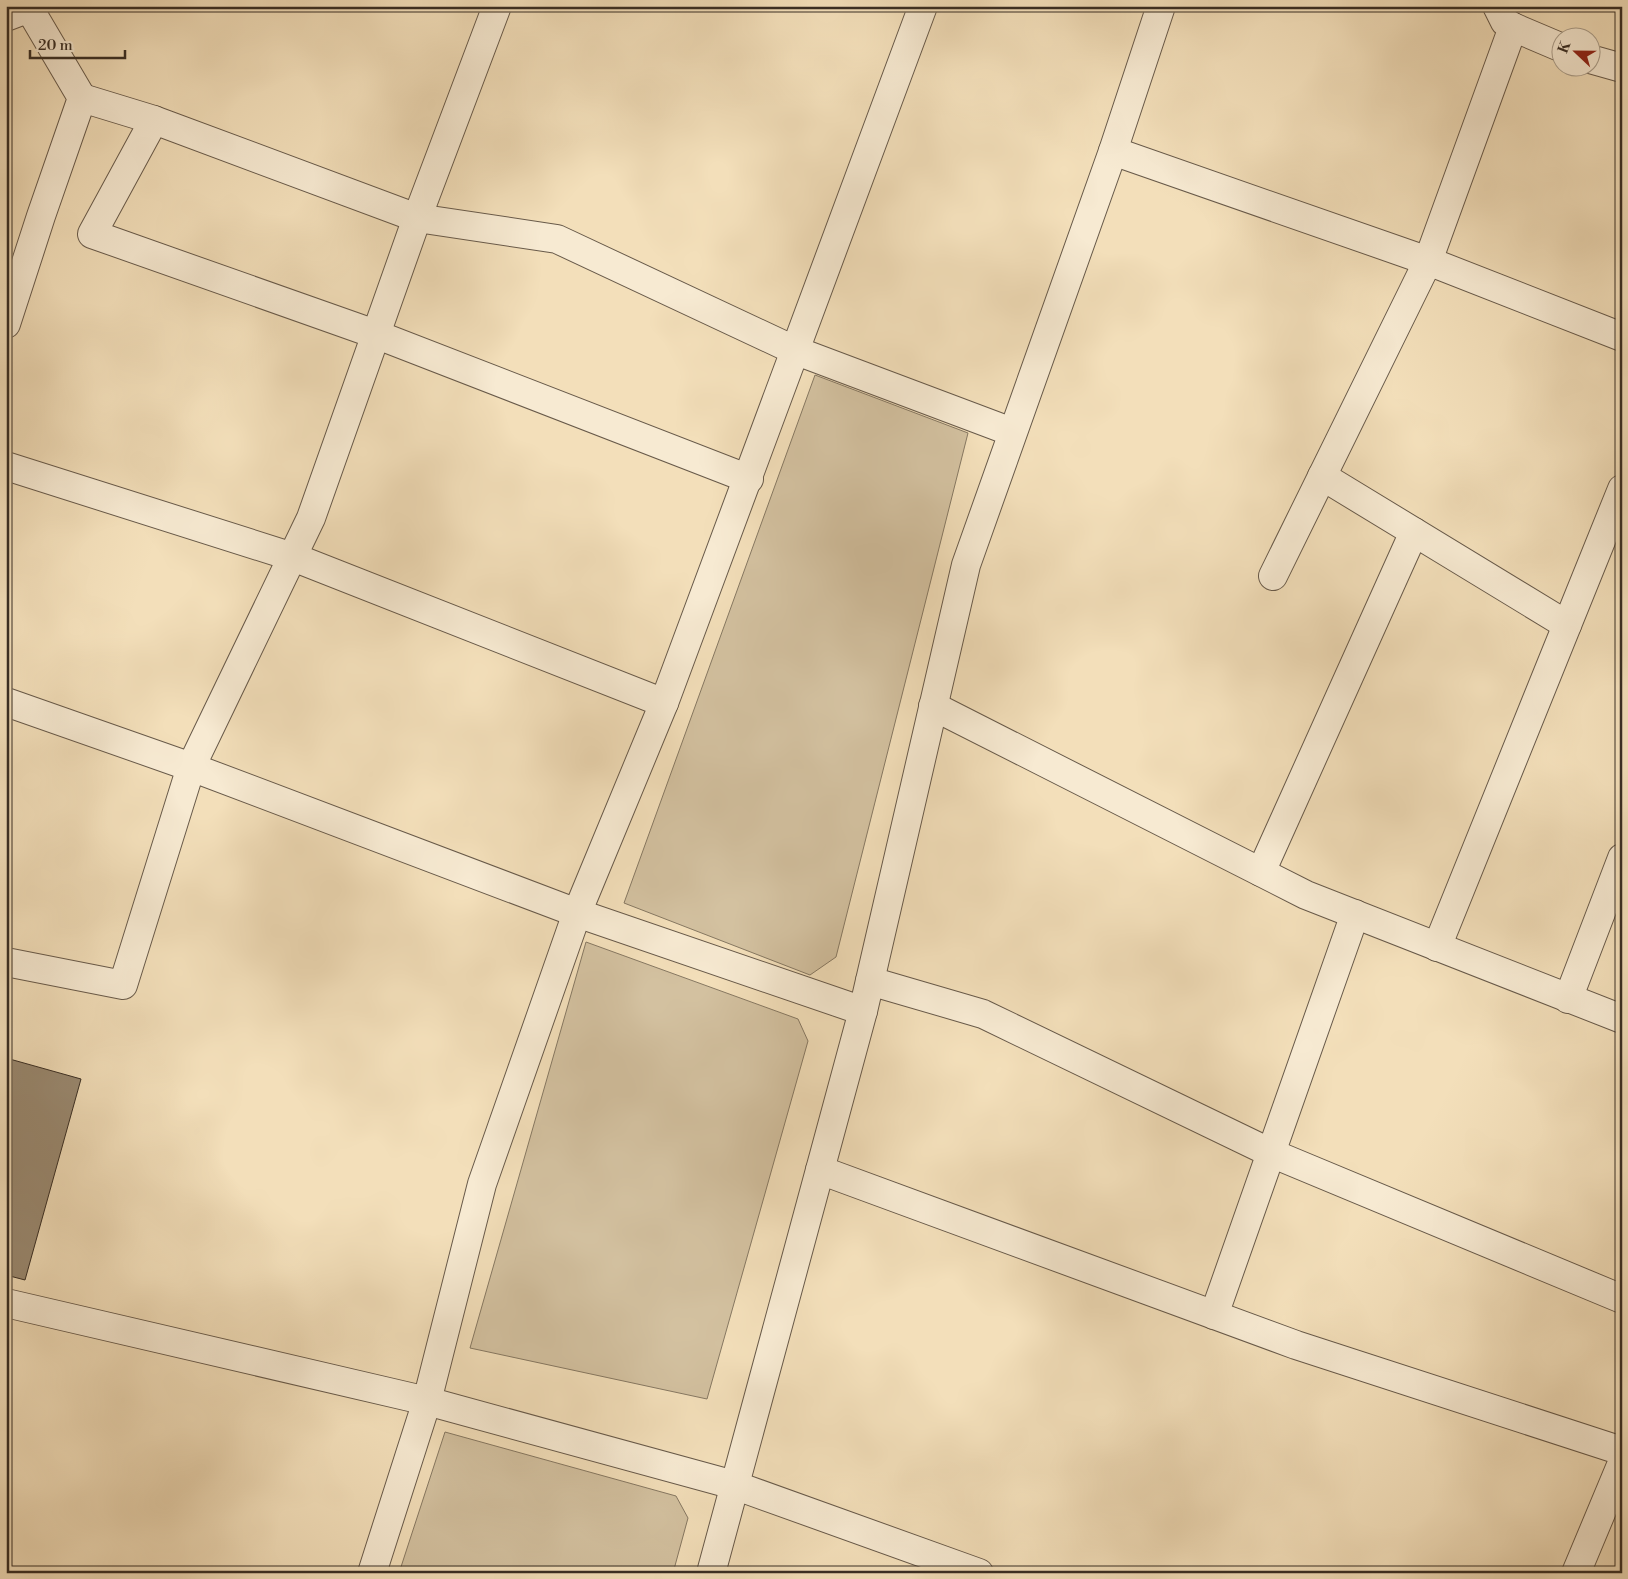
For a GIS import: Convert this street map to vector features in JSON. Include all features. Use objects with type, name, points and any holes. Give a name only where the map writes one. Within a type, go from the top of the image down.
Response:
[{"type":"street","points":[[6,962],[123,985],[191,767],[311,518],[417,218],[497,6]]},
{"type":"street","points":[[372,1573],[426,1401],[482,1184],[577,913],[664,704],[923,6]]},
{"type":"street","points":[[711,1573],[863,1010],[966,565],[1113,151],[1161,6]]},
{"type":"street","points":[[23,10],[82,98],[154,120],[417,218],[557,239],[794,350],[1012,432]]},
{"type":"street","points":[[1273,576],[1428,261],[1505,17],[1550,42]]},
{"type":"street","points":[[1600,62],[1622,68]]},
{"type":"street","points":[[6,324],[40,216],[82,98]]},
{"type":"street","points":[[154,120],[92,234],[375,334],[749,479]]},
{"type":"street","points":[[1113,151],[1428,261],[1622,337]]},
{"type":"street","points":[[6,466],[293,557],[664,704]]},
{"type":"street","points":[[1322,476],[1567,625]]},
{"type":"street","points":[[1437,947],[1622,489]]},
{"type":"street","points":[[1261,872],[1414,532]]},
{"type":"street","points":[[6,702],[191,767],[577,913],[863,1010]]},
{"type":"street","points":[[933,706],[1306,895],[1622,1019]]},
{"type":"street","points":[[1568,998],[1622,858]]},
{"type":"street","points":[[1214,1315],[1355,914]]},
{"type":"street","points":[[870,981],[983,1014],[1271,1153],[1622,1299]]},
{"type":"street","points":[[820,1170],[1296,1345],[1622,1451]]},
{"type":"street","points":[[6,1303],[426,1401],[734,1485],[980,1573]]},
{"type":"street","points":[[1576,1573],[1622,1463]]},
{"type":"shaded area","points":[[815,375],[968,433],[836,957],[810,975],[624,903]]},
{"type":"shaded area","points":[[586,942],[798,1019],[808,1041],[707,1399],[470,1348]]},
{"type":"shaded area","points":[[445,1432],[676,1496],[688,1518],[673,1573],[399,1573]]},
{"type":"building","points":[[6,1058],[81,1079],[25,1280],[6,1275]]}]
